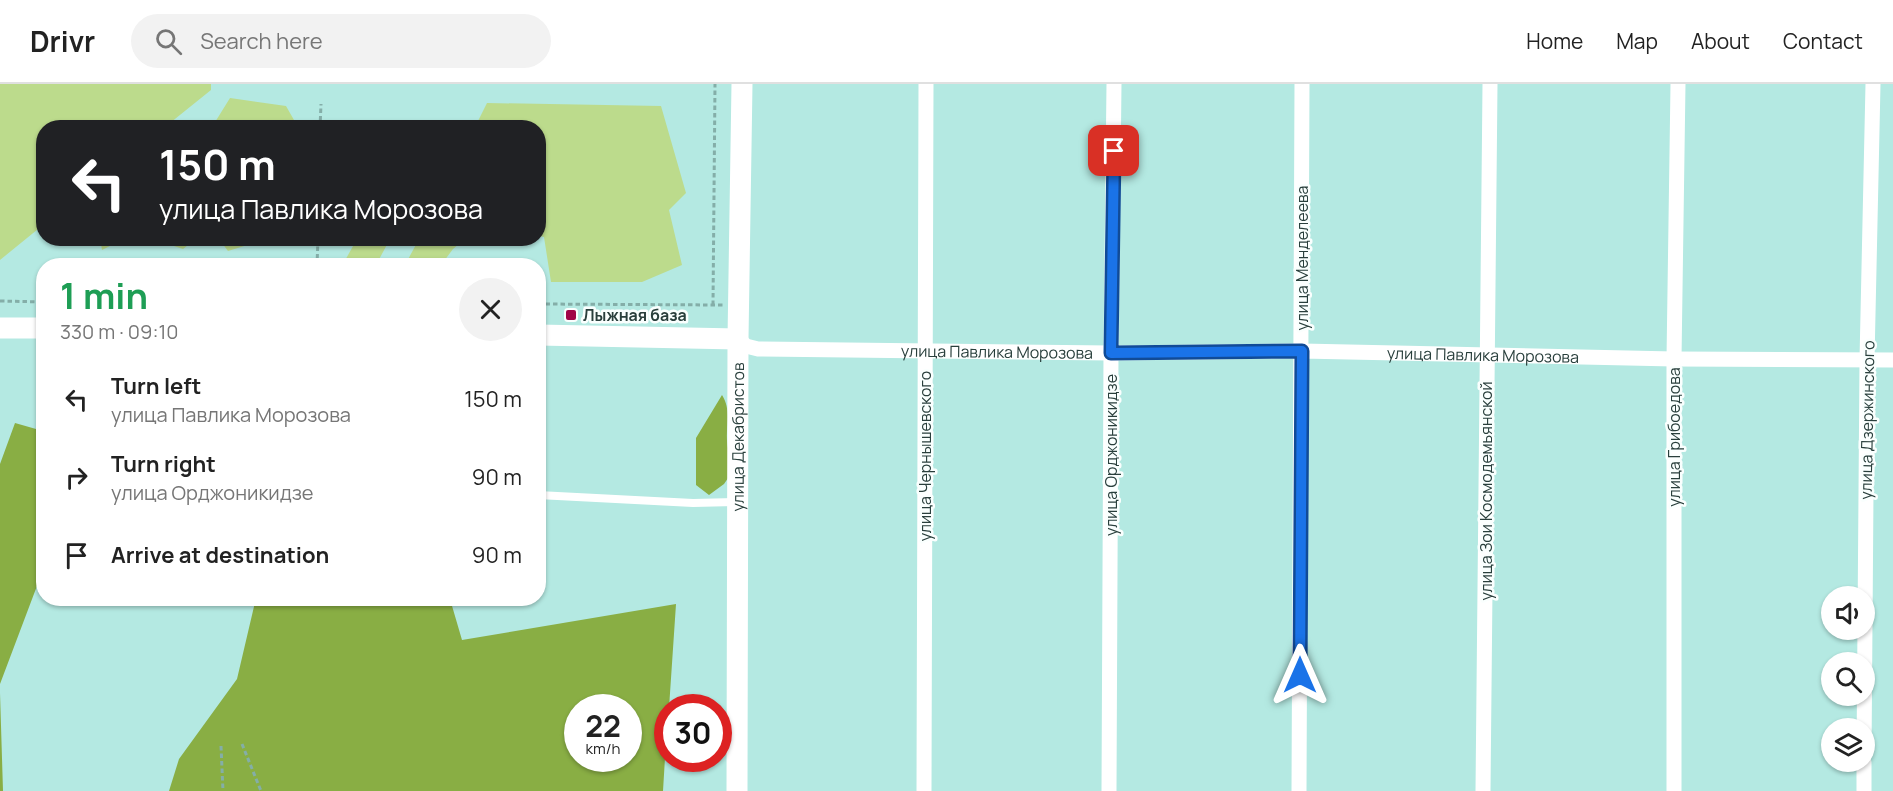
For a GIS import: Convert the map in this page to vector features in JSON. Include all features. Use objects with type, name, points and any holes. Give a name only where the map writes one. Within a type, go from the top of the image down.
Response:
[{"type":"street","name":"улица Декабристов","points":[[737,791],[738,339],[742,84]]},
{"type":"street","name":"улица Чернышевского","points":[[924,791],[926,84]]},
{"type":"street","name":"улица Орджоникидзе","points":[[1110,791],[1114,84]]},
{"type":"street","name":"улица Менделеева","points":[[1299,791],[1302,84]]},
{"type":"street","name":"улица Зои Космодемьянской","points":[[1483,791],[1490,84]]},
{"type":"street","name":"улица Грибоедова","points":[[1674,791],[1674,359],[1678,84]]},
{"type":"street","name":"улица Дзержинского","points":[[1864,718],[1867,360],[1873,84]]},
{"type":"street","points":[[2,332],[36,329]]},
{"type":"street","name":"улица Павлика Морозова","points":[[546,335],[738,339],[746,346],[758,349],[1111,353],[1302,351],[1674,359],[1893,360]]},
{"type":"street","points":[[1864,772],[1864,791]]},
{"type":"lane","points":[[546,495],[693,503],[738,502]]},
{"type":"path","points":[[713,305],[715,84]]},
{"type":"path","points":[[320,120],[321,104]]},
{"type":"path","points":[[0,301],[36,302]]},
{"type":"path","points":[[546,304],[739,306]]},
{"type":"path","points":[[242,744],[261,791]]},
{"type":"path","points":[[221,746],[223,791]]},
{"type":"green space","points":[[0,84],[211,84],[211,90],[174,120],[36,120],[36,231],[0,260]]},
{"type":"green space","points":[[230,98],[286,106],[294,120],[216,120]]},
{"type":"green space","points":[[487,103],[661,106],[686,193],[669,210],[682,265],[642,282],[551,282],[545,246],[546,120],[478,120]]},
{"type":"green space","points":[[224,246],[244,246],[228,251]]},
{"type":"green space","points":[[353,246],[386,246],[380,258],[346,258]]},
{"type":"green space","points":[[415,246],[457,246],[446,258],[409,258]]},
{"type":"green space","points":[[722,395],[728,414],[728,448],[737,465],[724,484],[709,495],[696,485],[696,438]]},
{"type":"green space","points":[[15,423],[36,429],[36,589],[0,684],[0,464]]},
{"type":"green space","points":[[676,604],[670,694],[654,694],[654,772],[664,772],[663,791],[169,791],[179,759],[237,679],[254,606],[452,606],[462,640]]},
{"type":"green space","points":[[0,693],[3,791],[0,791]]},
{"type":"place","name":"Лыжная база","points":[[571,315]]},
{"type":"route","points":[[1114,151],[1111,353],[1302,351],[1300,675]]}]
